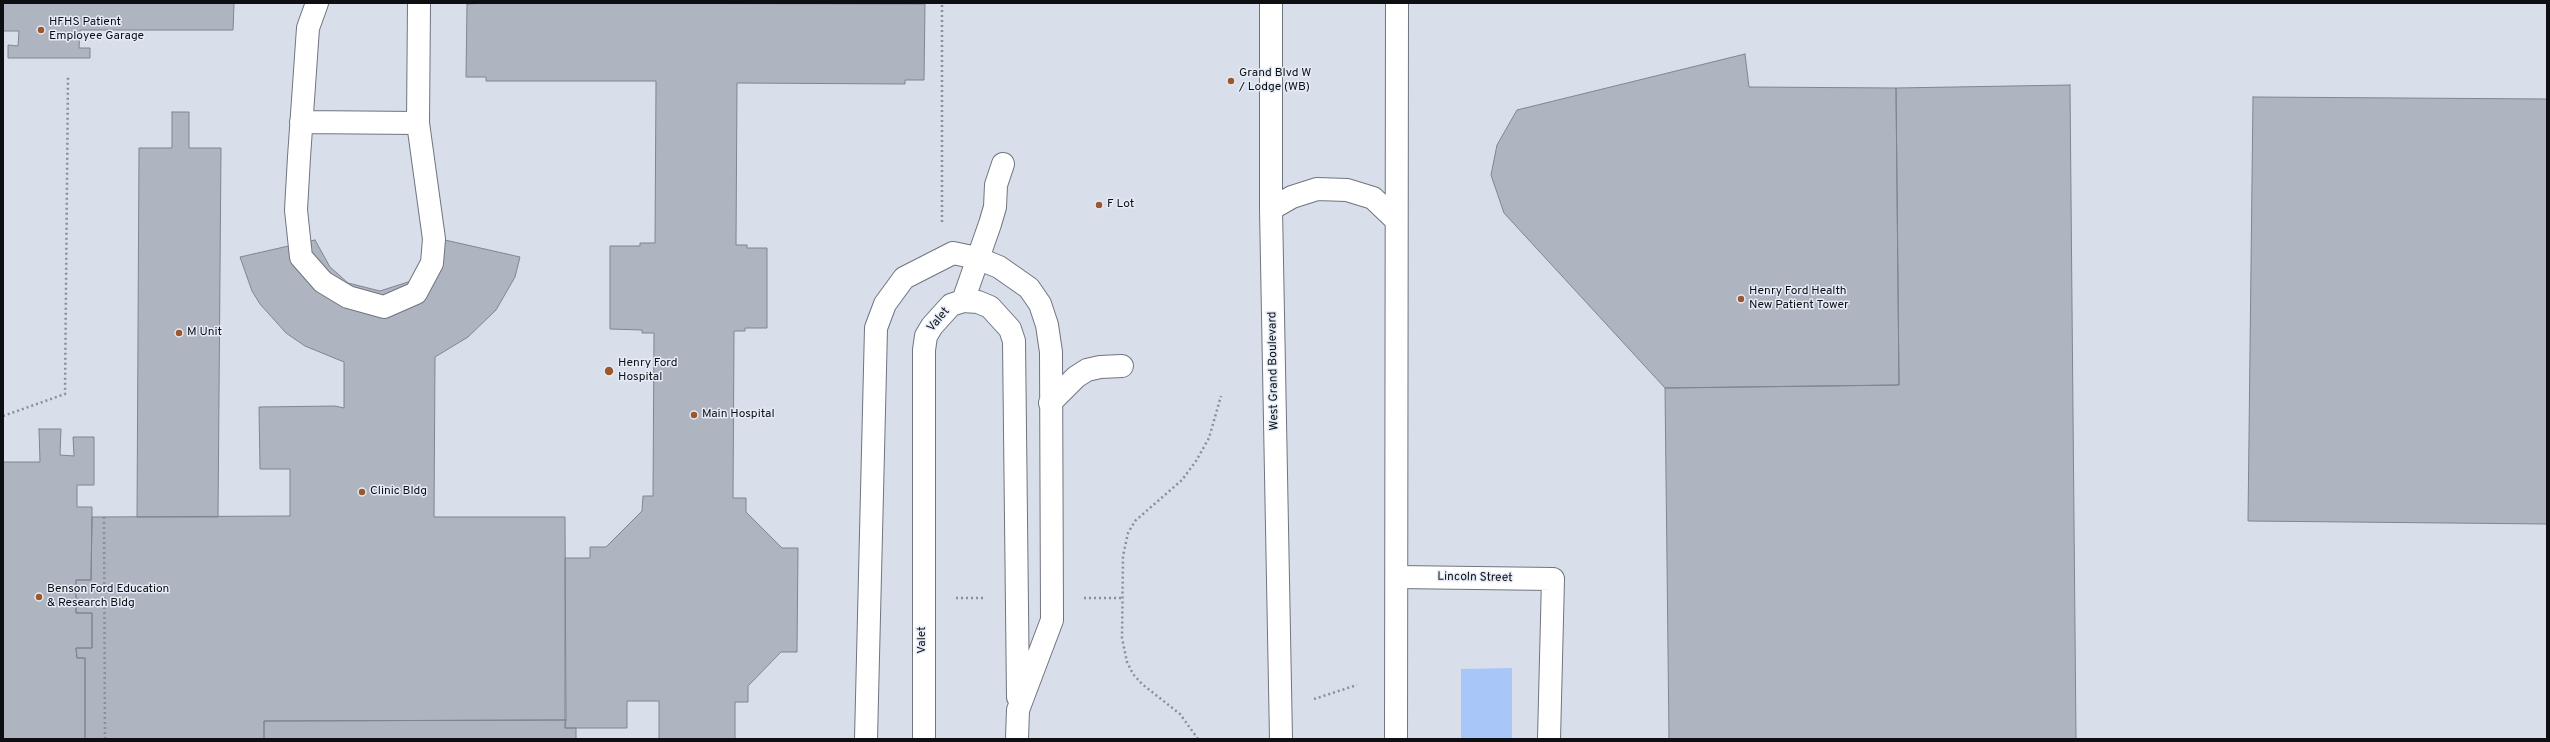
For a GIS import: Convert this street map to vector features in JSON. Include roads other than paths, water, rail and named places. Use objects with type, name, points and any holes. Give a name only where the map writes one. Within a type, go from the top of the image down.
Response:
[{"type":"main road","points":[[317,3],[308,28],[301,122],[296,210],[301,257],[324,282],[348,297],[384,307],[416,293],[432,263],[434,239],[418,124],[418,3]]},
{"type":"main road","name":"West Grand Boulevard","points":[[1270,3],[1271,210],[1281,739]]},
{"type":"main road","points":[[1396,739],[1397,3]]},
{"type":"main road","points":[[301,122],[418,124]]},
{"type":"main road","points":[[963,301],[995,207],[996,185],[1003,164]]},
{"type":"main road","points":[[1271,210],[1292,197],[1317,189],[1347,190],[1374,198],[1396,220]]},
{"type":"main road","points":[[866,739],[876,328],[885,304],[904,278],[953,253],[977,258],[999,267],[1029,288],[1040,304],[1047,325],[1051,352],[1052,620],[1018,710]]},
{"type":"main road","name":"Valet","points":[[924,739],[926,336],[942,314],[951,305],[963,301],[978,302],[990,307],[1004,321],[1014,341],[1018,710],[1017,739]]},
{"type":"main road","points":[[1050,403],[1076,377],[1087,370],[1100,367],[1122,366]]},
{"type":"main road","name":"Lincoln Street","points":[[1397,577],[1554,579],[1549,739]]},
{"type":"place","name":"HFHS Patient Employee Garage","points":[[41,30]]},
{"type":"place","name":"Grand Blvd W / Lodge (WB)","points":[[1231,81]]},
{"type":"place","name":"F Lot","points":[[1099,205]]},
{"type":"place","name":"Henry Ford Health New Patient Tower","points":[[1741,299]]},
{"type":"place","name":"M Unit","points":[[179,333]]},
{"type":"place","name":"Henry Ford Hospital","points":[[609,371]]},
{"type":"place","name":"Main Hospital","points":[[694,415]]},
{"type":"place","name":"Clinic Bldg","points":[[362,492]]},
{"type":"place","name":"Benson Ford Education & Research Bldg","points":[[39,597]]}]
